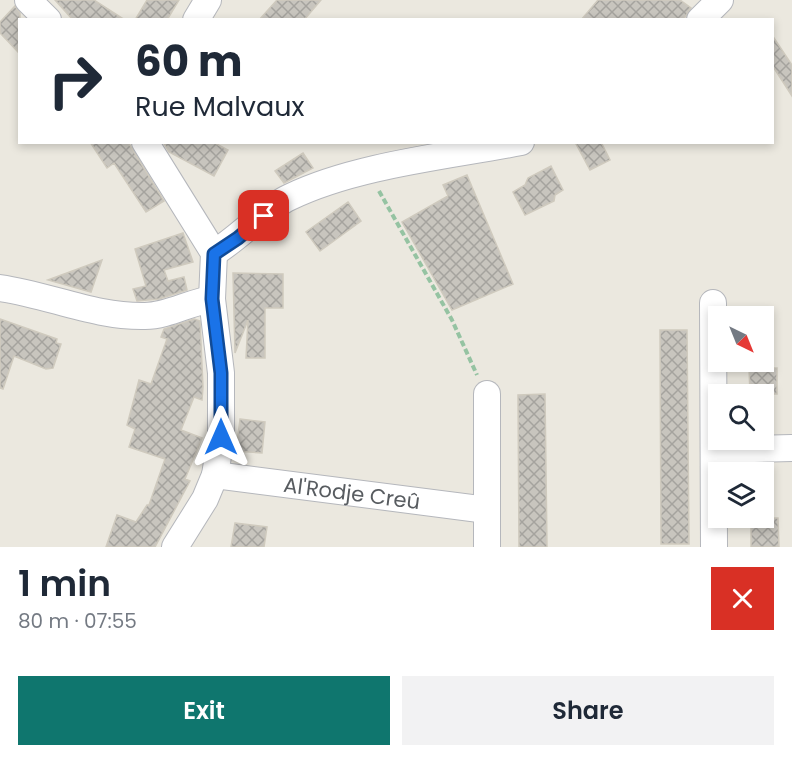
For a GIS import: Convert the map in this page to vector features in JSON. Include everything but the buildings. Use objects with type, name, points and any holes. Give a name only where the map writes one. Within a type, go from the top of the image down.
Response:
[{"type":"street","points":[[28,0],[46,18]]},
{"type":"street","points":[[197,18],[208,0]]},
{"type":"street","points":[[702,18],[720,0]]},
{"type":"street","points":[[146,144],[214,254],[212,299],[221,373],[221,437],[215,476],[205,500],[175,547]]},
{"type":"street","points":[[214,254],[238,238],[287,198],[313,187],[369,172],[511,144]]},
{"type":"street","points":[[0,288],[29,292],[104,313],[148,316],[212,299]]},
{"type":"street","points":[[713,303],[714,384]]},
{"type":"street","points":[[486,547],[487,394]]},
{"type":"street","points":[[774,448],[792,448]]},
{"type":"street","points":[[714,450],[714,547]]},
{"type":"street","name":"Al'Rodje Creû","points":[[215,476],[487,510]]},
{"type":"path","points":[[369,172],[452,320],[487,394]]},
{"type":"route","points":[[221,437],[221,373],[212,299],[214,254],[264,216]]}]
